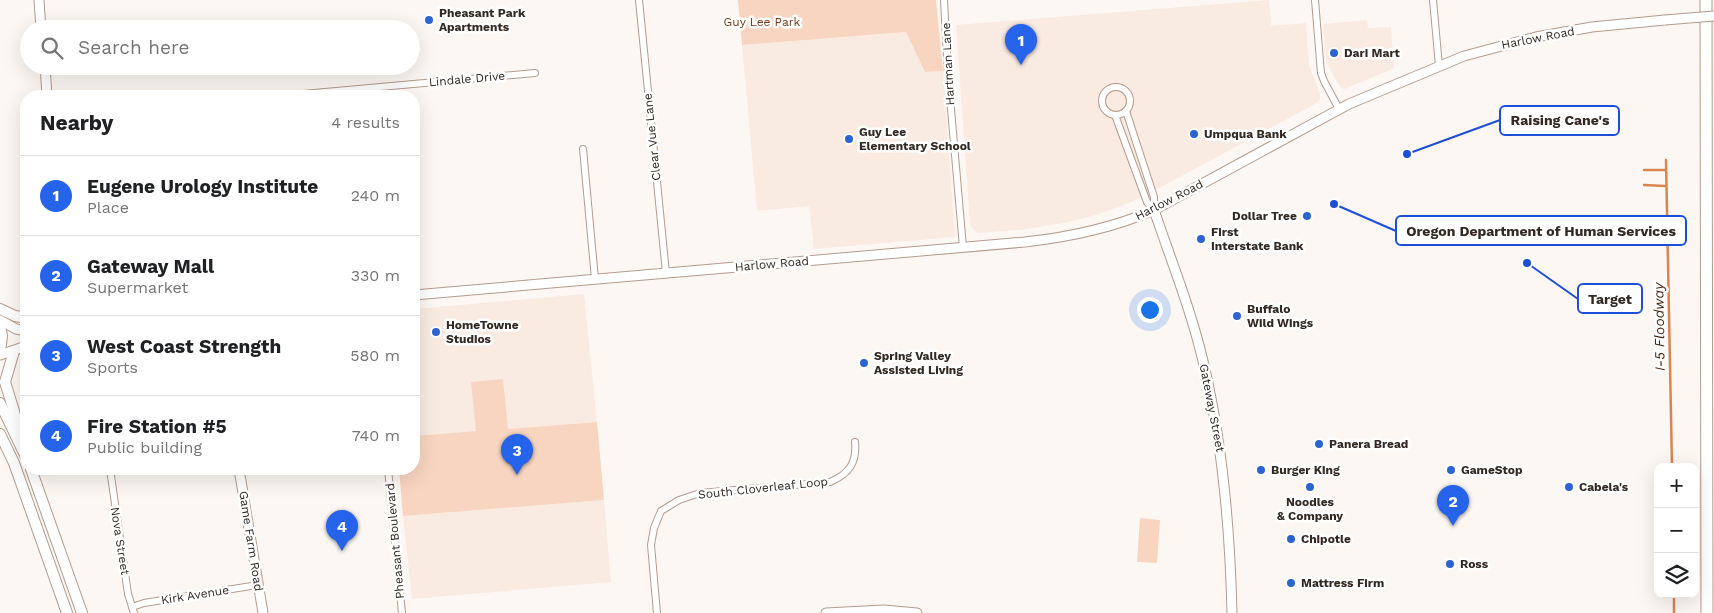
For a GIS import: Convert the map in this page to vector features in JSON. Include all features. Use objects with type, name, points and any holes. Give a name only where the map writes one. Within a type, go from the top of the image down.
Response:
[{"type":"highway","points":[[1706,0],[1707,613]]},
{"type":"main road","points":[[39,0],[41,20]]},
{"type":"main road","name":"Harlow Road","points":[[420,294],[963,248],[1074,235],[1112,226],[1154,210],[1339,109],[1438,66],[1487,49],[1536,37],[1592,27],[1714,16]]},
{"type":"main road","points":[[46,75],[47,90]]},
{"type":"main road","name":"Gateway Street","points":[[1154,210],[1195,333],[1215,416],[1228,509],[1232,613]]},
{"type":"main road","points":[[0,309],[20,317]]},
{"type":"main road","points":[[0,320],[20,330]]},
{"type":"main road","points":[[0,326],[2,336],[0,353],[20,348]]},
{"type":"main road","points":[[14,351],[5,382],[14,411],[20,441]]},
{"type":"main road","points":[[0,403],[20,444]]},
{"type":"main road","points":[[0,434],[14,463],[68,613]]},
{"type":"main road","points":[[33,475],[82,613]]},
{"type":"main road","name":"Game Farm Road","points":[[240,475],[263,613]]},
{"type":"main road","points":[[826,613],[884,610],[917,613]]},
{"type":"street","name":"Clear Vue Lane","points":[[639,0],[666,273]]},
{"type":"street","name":"Hartman Lane","points":[[944,0],[948,46],[948,76],[963,248]]},
{"type":"street","points":[[1315,0],[1321,73],[1339,109]]},
{"type":"street","points":[[1434,0],[1438,66]]},
{"type":"street","name":"Lindale Drive","points":[[378,90],[535,74]]},
{"type":"street","points":[[1112,87],[1123,88],[1130,96],[1130,102],[1126,111],[1115,115],[1106,110],[1102,100],[1107,90],[1112,87]]},
{"type":"street","name":"Gateway Street","points":[[1126,111],[1154,196],[1154,210]]},
{"type":"street","name":"Gateway Street","points":[[1115,115],[1147,202],[1154,210]]},
{"type":"street","points":[[583,149],[595,279]]},
{"type":"street","name":"South Cloverleaf Loop","points":[[657,613],[651,545],[654,528],[661,511],[679,500],[700,493],[830,482],[840,478],[852,466],[856,454],[855,442]]},
{"type":"street","name":"Nova Street","points":[[111,475],[128,594],[133,610]]},
{"type":"street","name":"Pheasant Boulevard","points":[[389,475],[402,613]]},
{"type":"street","name":"Kirk Avenue","points":[[133,610],[144,603],[258,585]]},
{"type":"shaded area","points":[[1269,0],[1271,26],[1306,23],[1309,65],[1320,94],[1320,99],[1315,104],[1129,203],[1096,215],[1028,229],[978,233],[973,229],[970,224],[956,25]]},
{"type":"shaded area","points":[[1367,20],[1368,28],[1391,27],[1394,68],[1345,89],[1341,88],[1326,60],[1323,24]]},
{"type":"shaded area","name":"Guy Lee Elementary School","points":[[906,32],[925,72],[943,71],[955,237],[814,249],[809,206],[757,211],[742,45]]},
{"type":"shaded area","points":[[584,294],[597,422],[507,429],[503,380],[476,431],[420,436],[420,308]]},
{"type":"shaded area","points":[[604,500],[611,582],[412,599],[403,516]]},
{"type":"green space","name":"Guy Lee Park","points":[[738,0],[936,0],[943,71],[925,72],[906,32],[742,45]]},
{"type":"green space","points":[[503,379],[508,429],[597,422],[604,500],[403,516],[400,475],[420,475],[420,436],[476,431],[471,382]]},
{"type":"green space","points":[[1140,518],[1160,520],[1157,563],[1137,562]]},
{"type":"waterway","name":"I-5 Floodway","points":[[1666,160],[1672,463]]},
{"type":"waterway","name":"I-5 Floodway","points":[[1644,170],[1665,170]]},
{"type":"waterway","name":"I-5 Floodway","points":[[1644,185],[1665,186]]},
{"type":"waterway","name":"I-5 Floodway","points":[[1674,598],[1674,613]]},
{"type":"place","name":"Pheasant Park Apartments","points":[[429,20]]},
{"type":"place","name":"Dari Mart","points":[[1334,53]]},
{"type":"place","name":"Eugene Urology Institute","points":[[1021,65]]},
{"type":"place","name":"Umpqua Bank","points":[[1194,134]]},
{"type":"place","name":"Guy Lee Elementary School","points":[[849,139]]},
{"type":"place","name":"Raising Cane's","points":[[1407,154]]},
{"type":"place","name":"Oregon Department of Human Services","points":[[1334,204]]},
{"type":"place","name":"Dollar Tree","points":[[1307,216]]},
{"type":"place","name":"First Interstate Bank","points":[[1201,239]]},
{"type":"place","name":"Target","points":[[1527,263]]},
{"type":"place","name":"Buffalo Wild Wings","points":[[1237,316]]},
{"type":"place","name":"HomeTowne Studios","points":[[436,332]]},
{"type":"place","name":"Spring Valley Assisted Living","points":[[864,363]]},
{"type":"place","name":"Panera Bread","points":[[1319,444]]},
{"type":"place","name":"Burger King","points":[[1261,470]]},
{"type":"place","name":"GameStop","points":[[1451,470]]},
{"type":"place","name":"West Coast Strength","points":[[517,475]]},
{"type":"place","name":"Noodles & Company","points":[[1310,487]]},
{"type":"place","name":"Cabela's","points":[[1569,487]]},
{"type":"place","name":"Gateway Mall","points":[[1453,526]]},
{"type":"place","name":"Chipotle","points":[[1291,539]]},
{"type":"place","name":"Fire Station #5","points":[[342,551]]},
{"type":"place","name":"Ross","points":[[1450,564]]},
{"type":"place","name":"Mattress Firm","points":[[1291,583]]}]
